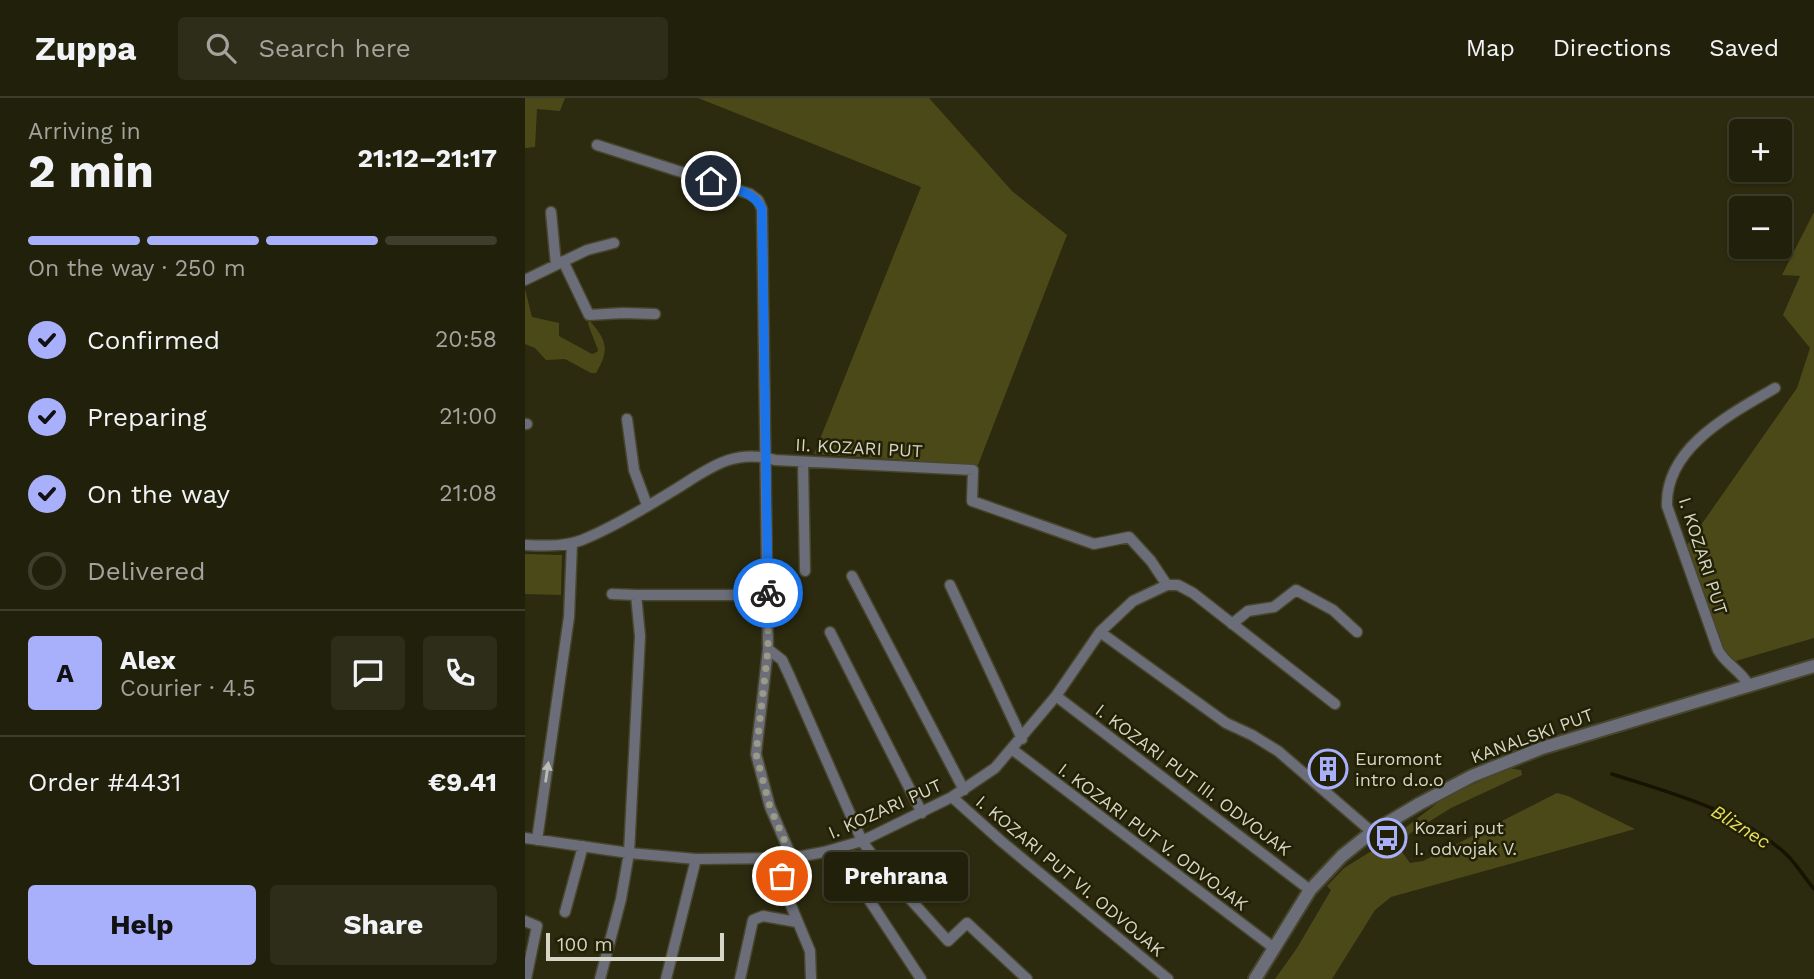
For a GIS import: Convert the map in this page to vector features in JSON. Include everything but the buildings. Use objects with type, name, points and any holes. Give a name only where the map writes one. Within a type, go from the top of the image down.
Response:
[{"type":"street","points":[[597,145],[750,194],[762,209],[768,649],[756,754],[770,807],[792,858]]},
{"type":"street","points":[[551,212],[559,263],[589,315],[655,314]]},
{"type":"street","points":[[525,280],[587,250],[614,243]]},
{"type":"street","name":"I. KOZARI PUT","points":[[1749,686],[1745,676],[1724,660],[1718,650],[1667,506],[1667,490],[1681,458],[1698,441],[1730,415],[1775,388]]},
{"type":"street","points":[[627,419],[634,470],[647,505]]},
{"type":"street","name":"II. KOZARI PUT","points":[[525,545],[555,546],[589,538],[717,463],[755,456],[803,462],[973,470],[972,501],[1094,544],[1129,537],[1151,561],[1167,585]]},
{"type":"street","points":[[803,462],[805,571]]},
{"type":"street","points":[[537,840],[569,617],[572,543]]},
{"type":"street","name":"I. KOZARI PUT VI. ODVOJAK","points":[[852,576],[964,790]]},
{"type":"street","points":[[950,585],[1022,738]]},
{"type":"street","points":[[1167,585],[1178,585],[1193,593],[1335,704]]},
{"type":"street","name":"I. KOZARI PUT","points":[[525,838],[629,853],[697,859],[792,858],[862,841],[952,797],[995,768],[1056,696],[1100,632],[1133,601],[1167,585]]},
{"type":"street","points":[[1232,624],[1248,611],[1274,607],[1296,590],[1333,610],[1357,632]]},
{"type":"street","points":[[612,594],[768,595]]},
{"type":"street","points":[[600,979],[621,899],[629,853],[640,636],[636,595]]},
{"type":"street","points":[[830,632],[922,813]]},
{"type":"street","points":[[1100,632],[1226,723],[1278,751],[1372,832]]},
{"type":"street","points":[[768,649],[782,660],[862,841],[881,867],[949,941],[967,923],[1027,979]]},
{"type":"street","name":"KANALSKI PUT","points":[[1255,979],[1310,890],[1342,856],[1372,832],[1472,776],[1542,748],[1814,666]]},
{"type":"street","name":"I. KOZARI PUT III. ODVOJAK","points":[[1056,696],[1310,890]]},
{"type":"street","name":"I. KOZARI PUT V. ODVOJAK","points":[[1013,750],[1274,948]]},
{"type":"street","name":"I. KOZARI PUT VI. ODVOJAK","points":[[952,797],[1168,979]]},
{"type":"street","points":[[565,912],[583,846]]},
{"type":"street","points":[[666,979],[697,859]]},
{"type":"street","points":[[779,859],[787,896],[810,951],[811,979]]},
{"type":"street","points":[[881,867],[858,883],[871,907],[921,979]]},
{"type":"street","points":[[740,979],[753,920],[763,916],[797,922]]},
{"type":"street","points":[[525,921],[537,926],[526,979]]},
{"type":"shaded area","points":[[525,98],[565,98],[560,111],[537,109],[535,147],[525,148]]},
{"type":"shaded area","points":[[698,98],[929,98],[1012,191],[1067,235],[978,465],[814,454],[921,187]]},
{"type":"shaded area","points":[[1814,212],[1814,638],[1729,663],[1687,545],[1797,388],[1810,348],[1783,315],[1800,276],[1782,275]]},
{"type":"shaded area","points":[[525,289],[532,317],[559,323],[559,336],[592,354],[598,350],[588,324],[589,320],[595,327],[603,339],[605,351],[596,373],[565,359],[546,360],[535,348],[525,344]]},
{"type":"shaded area","points":[[525,554],[562,555],[561,595],[525,594]]},
{"type":"shaded area","points":[[1508,768],[1521,770],[1522,775],[1451,808],[1409,834],[1402,852],[1410,863],[1423,861],[1557,793],[1635,829],[1391,897],[1375,910],[1332,979],[1275,979],[1297,948],[1331,890],[1327,886],[1344,868],[1378,847],[1382,851],[1389,846],[1386,842],[1444,798]]},
{"type":"waterway","name":"Bliznec","points":[[1612,774],[1704,805],[1748,826],[1787,855],[1814,889]]},
{"type":"way so far","points":[[768,593],[768,649],[756,754],[770,807],[792,858],[779,859],[782,876]]},
{"type":"place","name":"Euromont intro d.o.o","points":[[1328,769]]},
{"type":"place","name":"Kozari put I. odvojak V.","points":[[1387,838]]},
{"type":"place","name":"Prehrana","points":[[782,876]]},
{"type":"route","points":[[711,181],[750,194],[762,209],[768,593]]}]
